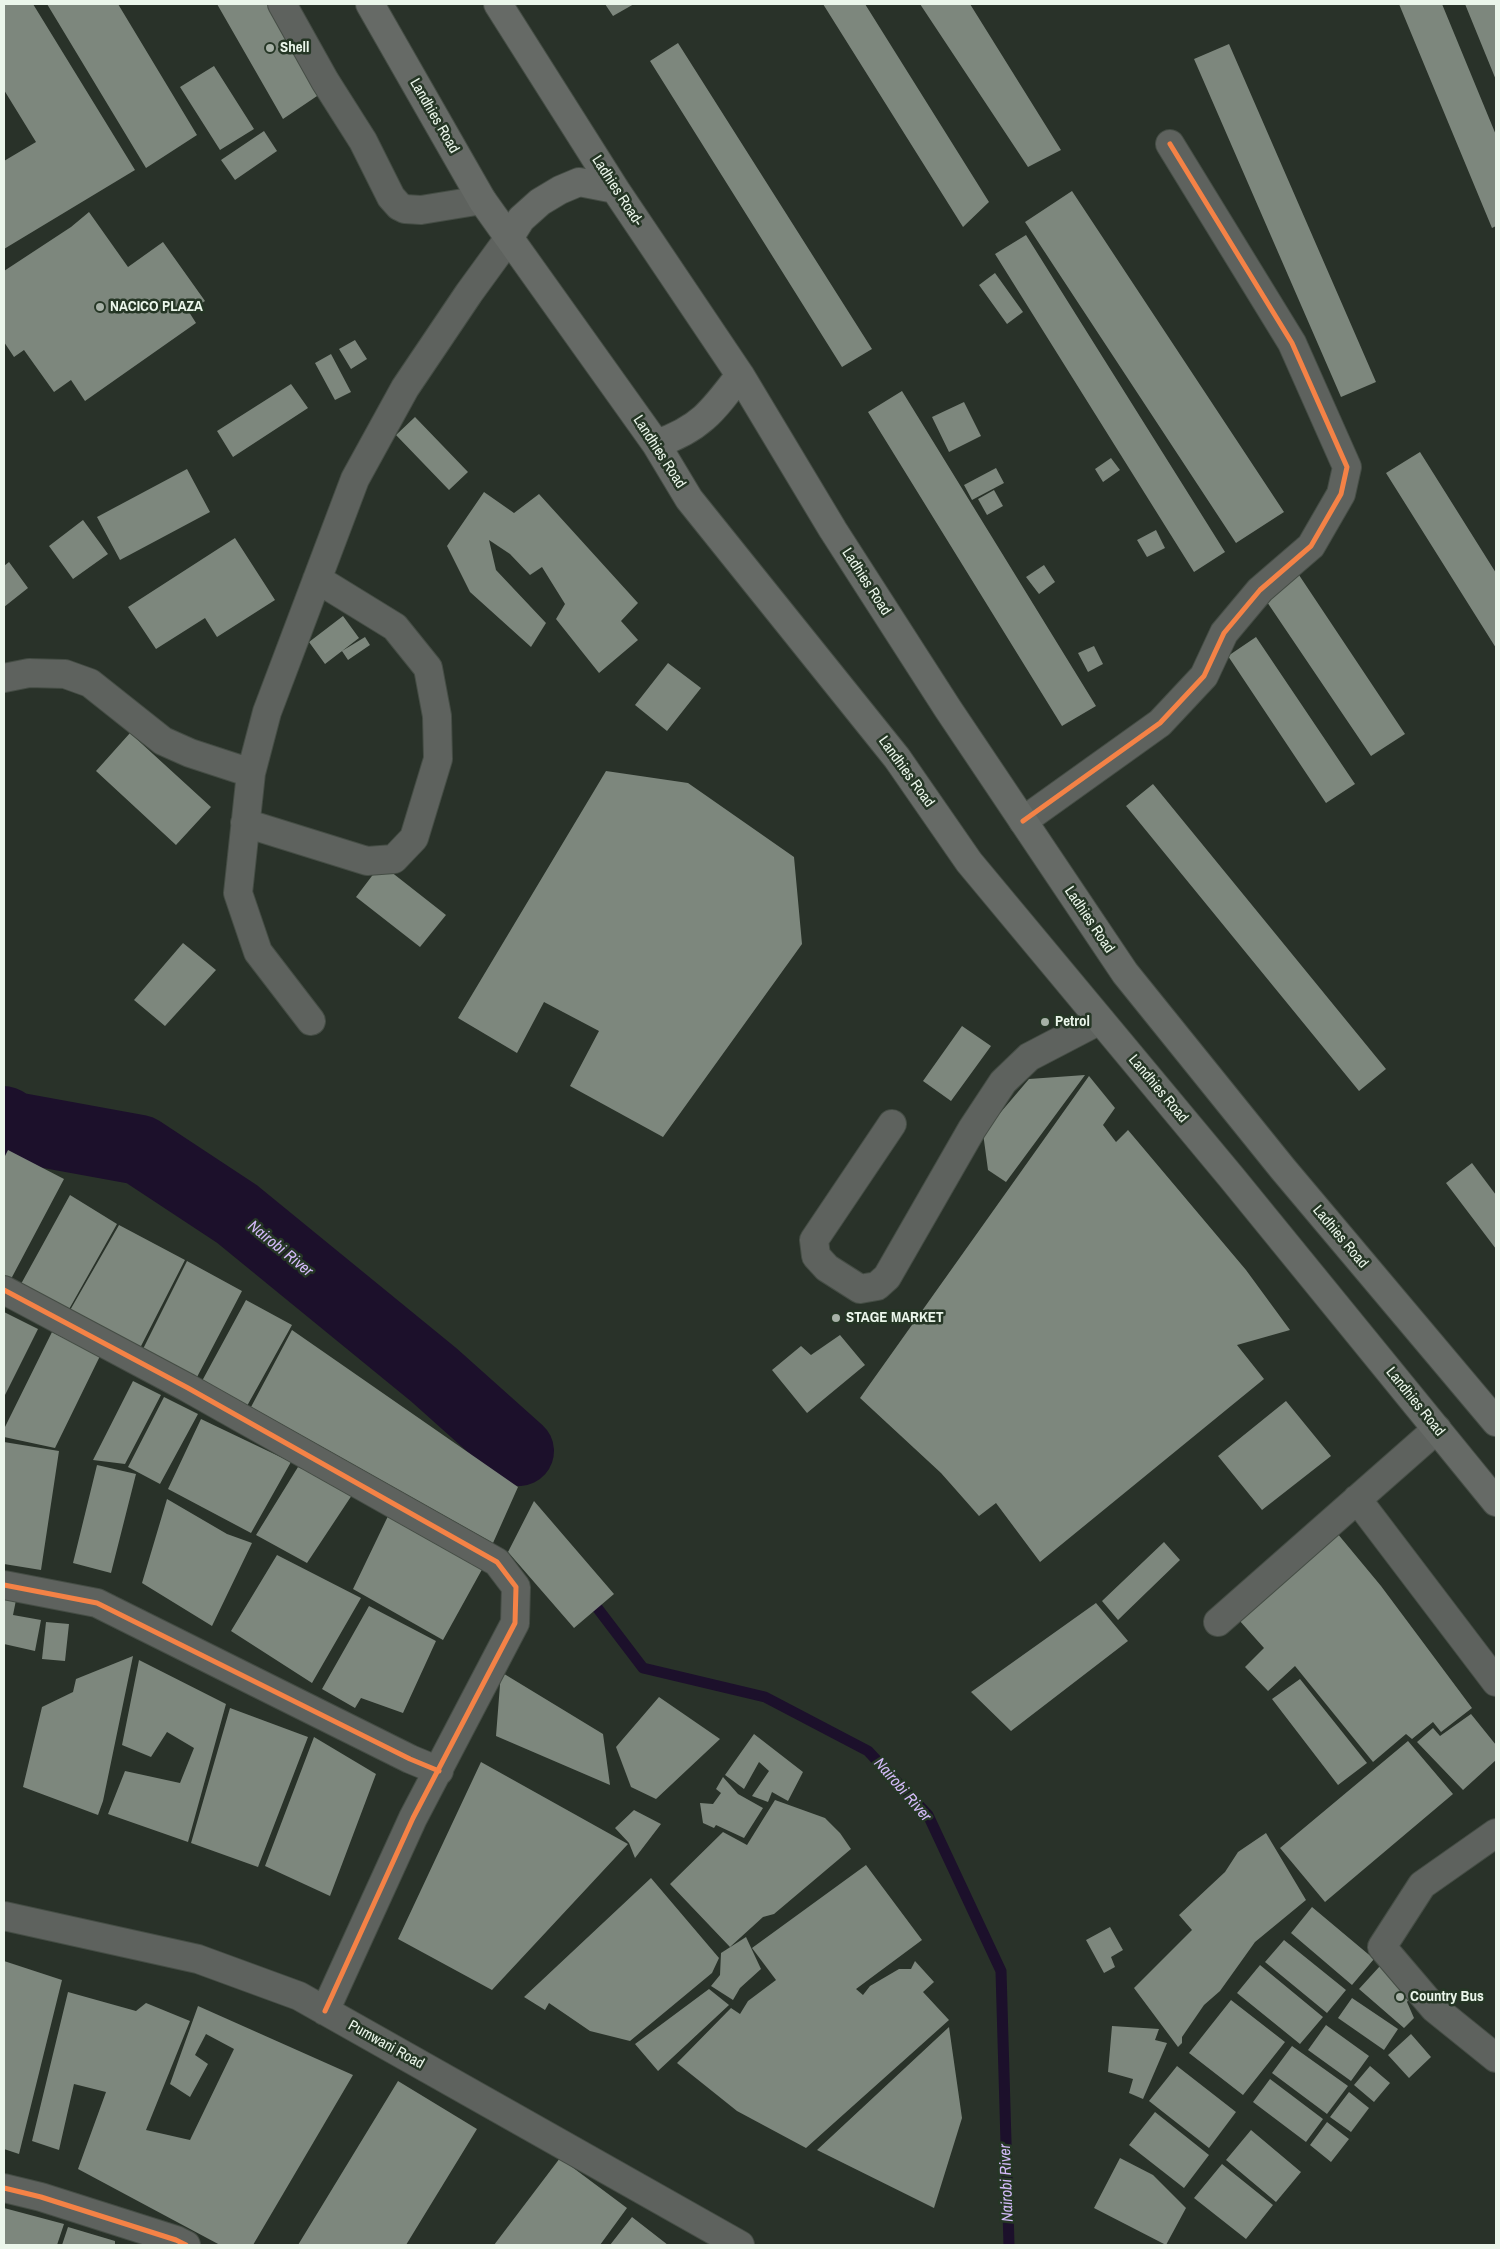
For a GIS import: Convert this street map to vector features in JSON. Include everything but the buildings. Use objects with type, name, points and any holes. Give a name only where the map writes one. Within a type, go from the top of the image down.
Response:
[{"type":"main road","name":"Landhies Road","points":[[370,4],[482,200],[656,444],[689,499],[897,758],[969,862],[1496,1502]]},
{"type":"main road","name":"Ladhies Road-","points":[[498,4],[615,188],[740,375]]},
{"type":"main road","points":[[509,238],[521,219],[540,202],[560,190],[579,182],[615,188]]},
{"type":"main road","points":[[656,444],[679,436],[702,422],[740,375]]},
{"type":"main road","name":"Ladhies Road","points":[[740,375],[833,530],[1023,821],[1125,973],[1283,1169],[1496,1422]]},
{"type":"street","points":[[282,4],[325,81],[363,141],[391,197],[399,206],[405,209],[421,210],[482,200]]},
{"type":"street","points":[[1023,821],[1160,723],[1204,676],[1224,633],[1260,590],[1311,546],[1341,494],[1347,468],[1292,343],[1170,144]]},
{"type":"street","points":[[311,1021],[258,952],[238,893],[251,773],[267,712],[355,478],[405,388],[469,293],[509,238]]},
{"type":"street","points":[[245,823],[367,861],[394,859],[414,838],[438,759],[437,716],[428,668],[395,626],[317,579]]},
{"type":"street","points":[[4,678],[29,673],[65,674],[90,683],[163,741],[190,753],[251,773]]},
{"type":"street","points":[[892,1124],[814,1240],[816,1256],[827,1268],[860,1289],[877,1286],[886,1277],[972,1129],[1003,1082],[1029,1056],[1100,1020]]},
{"type":"street","points":[[4,1290],[188,1388],[497,1562],[516,1587],[515,1623],[413,1818],[325,2011]]},
{"type":"street","points":[[1218,1622],[1437,1429]]},
{"type":"street","points":[[1357,1499],[1496,1682]]},
{"type":"street","points":[[4,1586],[97,1602],[410,1759],[439,1771]]},
{"type":"street","points":[[1496,1833],[1422,1885],[1382,1947],[1434,2008],[1496,2058]]},
{"type":"street","name":"Pumwani Road","points":[[4,1916],[198,1959],[299,1996],[740,2245]]},
{"type":"street","points":[[4,2188],[41,2197],[176,2240],[186,2245]]},
{"type":"waterway","name":"Nairobi River","points":[[4,1121],[14,1127],[140,1150],[237,1214],[434,1375],[519,1451]]},
{"type":"waterway","name":"Nairobi River","points":[[589,1597],[643,1668],[765,1697],[868,1751],[928,1815],[1001,1971],[1009,2245]]},
{"type":"cycle path","points":[[1023,821],[1160,723],[1204,676],[1224,633],[1260,590],[1311,546],[1341,494],[1347,467],[1292,343],[1170,144]]},
{"type":"cycle path","points":[[4,1290],[188,1388],[497,1562],[516,1587],[515,1623],[413,1818],[325,2011]]},
{"type":"cycle path","points":[[4,1585],[97,1603],[410,1759],[439,1771]]},
{"type":"cycle path","points":[[4,2188],[41,2197],[176,2240],[186,2245]]},
{"type":"place","name":"Shell","points":[[270,48]]},
{"type":"place","name":"NACICO PLAZA","points":[[100,307]]},
{"type":"place","name":"Petrol","points":[[1045,1022]]},
{"type":"place","name":"STAGE MARKET","points":[[836,1318]]},
{"type":"place","name":"Country Bus","points":[[1400,1997]]}]
